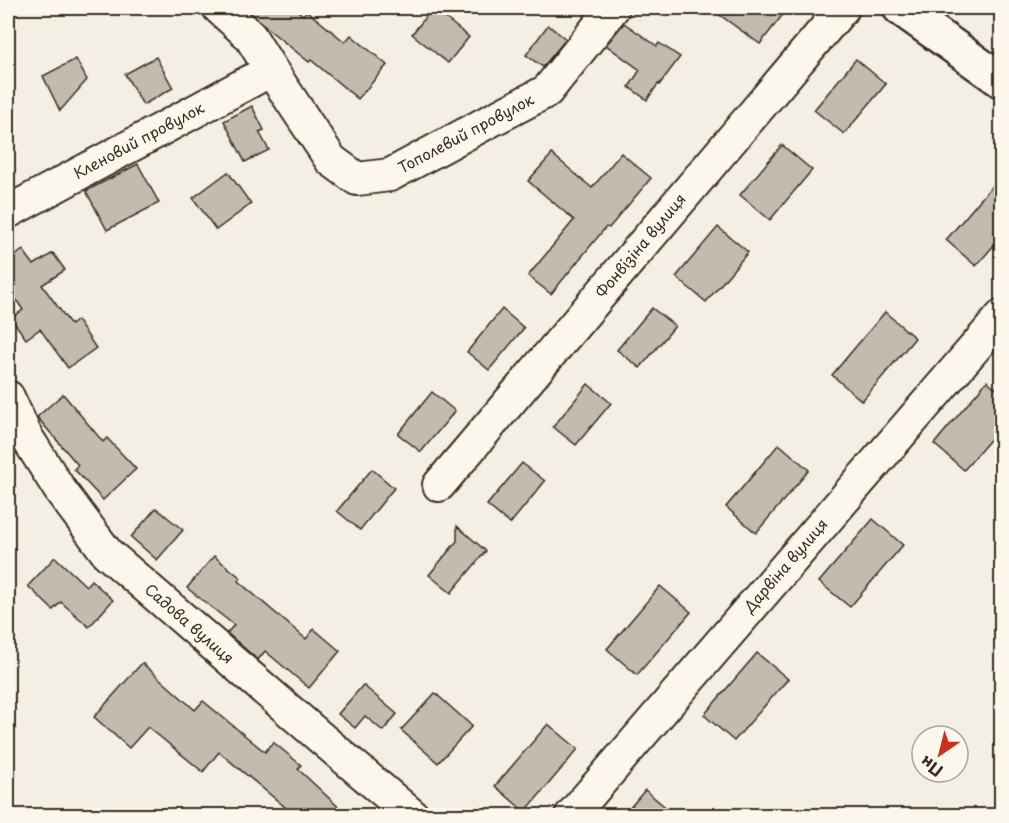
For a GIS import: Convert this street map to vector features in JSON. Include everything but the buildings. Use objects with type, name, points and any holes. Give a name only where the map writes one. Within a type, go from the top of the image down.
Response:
[{"type":"main road","points":[[900,8],[1002,81]]},
{"type":"street","name":"Тополевий провулок","points":[[219,8],[250,36],[331,160],[357,179],[390,175],[547,91],[613,8]]},
{"type":"street","name":"Фонвізіна вулиця","points":[[439,484],[843,8]]},
{"type":"street","name":"Кленовий провулок","points":[[8,212],[271,70]]},
{"type":"street","name":"Дарвіна вулиця","points":[[571,816],[1002,316]]},
{"type":"street","name":"Садова вулиця","points":[[8,397],[26,436],[60,490],[107,553],[413,816]]}]
